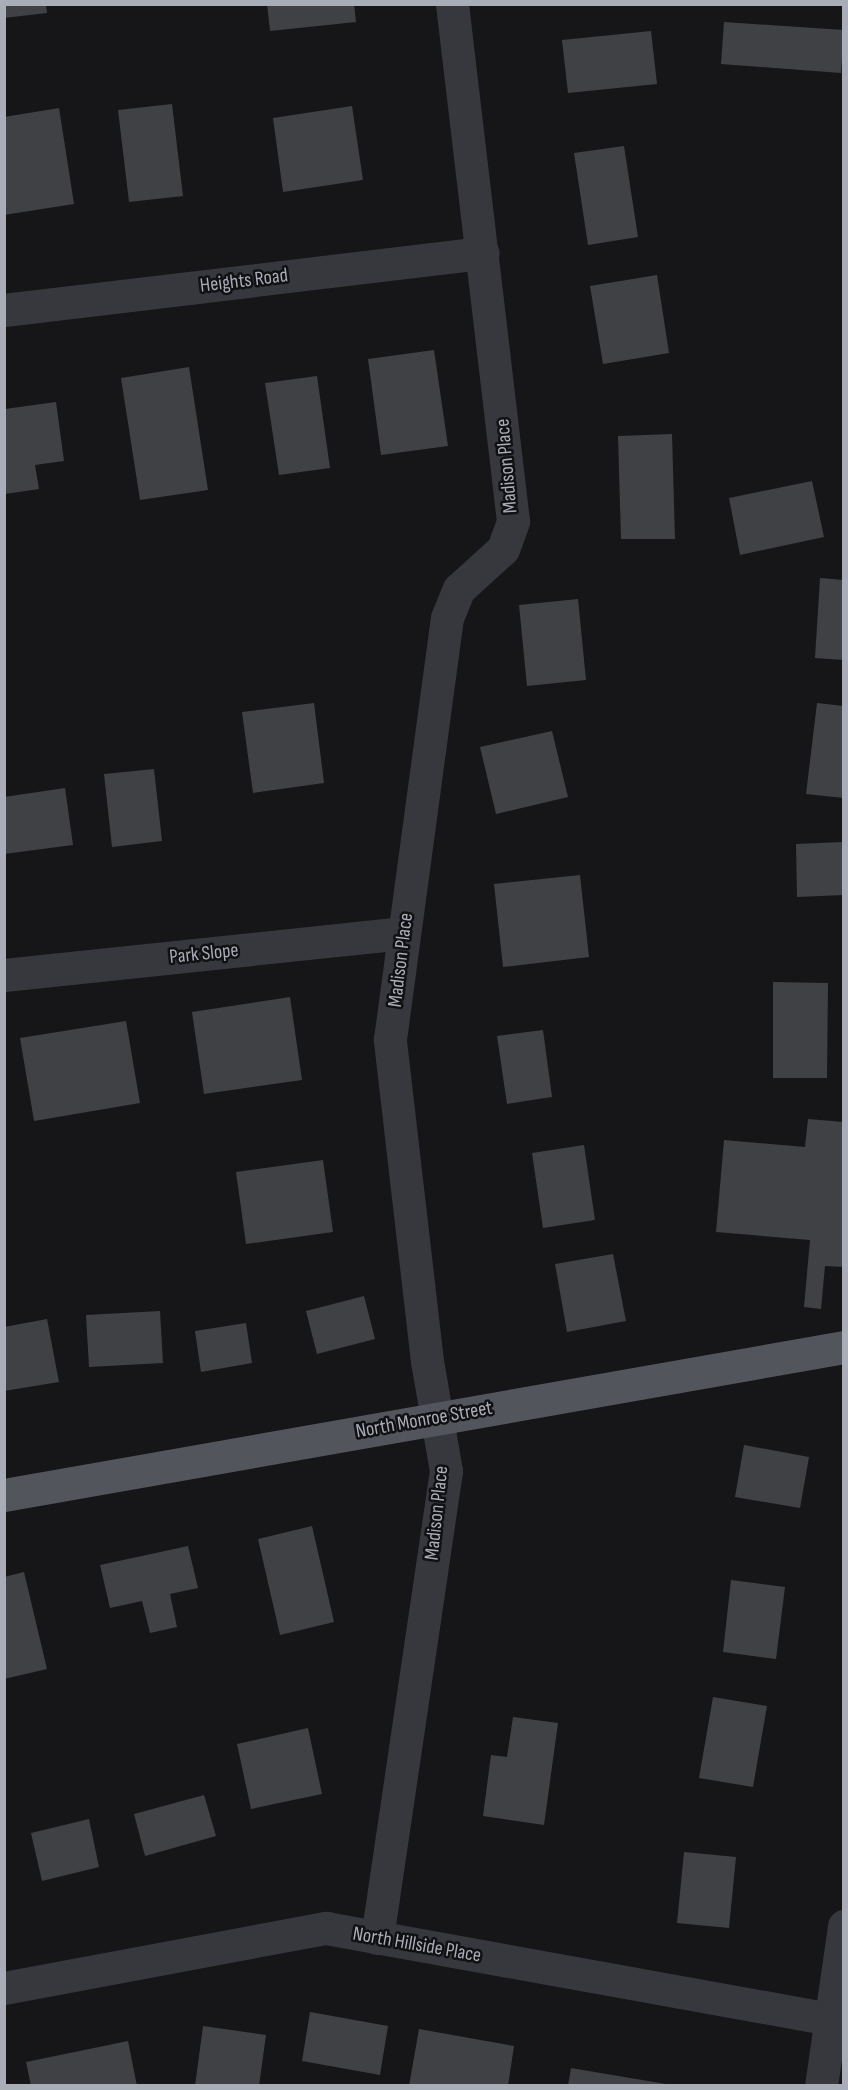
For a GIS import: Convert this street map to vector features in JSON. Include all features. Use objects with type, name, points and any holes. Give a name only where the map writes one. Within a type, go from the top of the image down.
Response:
[{"type":"main road","name":"North Monroe Street","points":[[4,1495],[843,1347]]},
{"type":"street","name":"Madison Place","points":[[377,1938],[446,1471],[437,1418],[390,1040],[447,618],[459,589],[503,549],[513,520],[452,4]]},
{"type":"street","name":"Heights Road","points":[[4,310],[483,253]]},
{"type":"street","name":"Park Slope","points":[[4,975],[404,933]]},
{"type":"street","points":[[821,2085],[834,2025],[843,1926]]},
{"type":"street","name":"North Hillside Place","points":[[4,1988],[326,1928],[834,2025]]},
{"type":"building","points":[[267,4],[354,4],[356,22],[270,31]]},
{"type":"building","points":[[4,5],[46,5],[47,13],[4,18]]},
{"type":"building","points":[[724,22],[844,30],[841,73],[721,64]]},
{"type":"building","points":[[651,31],[657,84],[568,93],[562,40]]},
{"type":"building","points":[[172,104],[183,196],[129,202],[118,110]]},
{"type":"building","points":[[352,106],[363,180],[283,192],[273,118]]},
{"type":"building","points":[[59,108],[74,204],[4,215],[4,117]]},
{"type":"building","points":[[624,146],[638,237],[588,245],[574,153]]},
{"type":"building","points":[[657,275],[669,353],[603,364],[590,286]]},
{"type":"building","points":[[434,350],[448,446],[381,455],[368,359]]},
{"type":"building","points":[[189,367],[208,490],[140,500],[121,378]]},
{"type":"building","points":[[317,376],[330,468],[279,475],[265,383]]},
{"type":"building","points":[[56,402],[64,461],[35,465],[39,489],[5,494],[5,409]]},
{"type":"building","points":[[672,434],[675,539],[621,539],[618,436]]},
{"type":"building","points":[[812,481],[824,537],[740,555],[729,498]]},
{"type":"building","points":[[820,578],[844,580],[844,660],[815,658]]},
{"type":"building","points":[[578,599],[586,680],[527,686],[519,605]]},
{"type":"building","points":[[314,703],[324,783],[253,793],[242,712]]},
{"type":"building","points":[[817,703],[844,706],[844,798],[806,794]]},
{"type":"building","points":[[552,731],[568,797],[496,814],[480,747]]},
{"type":"building","points":[[154,769],[162,841],[112,847],[104,774]]},
{"type":"building","points":[[65,788],[73,845],[4,854],[4,797]]},
{"type":"building","points":[[844,842],[844,895],[797,897],[796,844]]},
{"type":"building","points":[[580,875],[589,957],[503,967],[494,884]]},
{"type":"building","points":[[773,982],[828,983],[827,1078],[773,1078]]},
{"type":"building","points":[[290,997],[302,1080],[204,1094],[192,1012]]},
{"type":"building","points":[[126,1021],[140,1103],[34,1121],[20,1038]]},
{"type":"building","points":[[543,1030],[552,1097],[507,1104],[497,1036]]},
{"type":"building","points":[[808,1119],[844,1122],[844,1267],[825,1266],[821,1309],[804,1307],[810,1240],[716,1232],[724,1140],[805,1147]]},
{"type":"building","points":[[584,1145],[595,1220],[543,1228],[532,1153]]},
{"type":"building","points":[[323,1160],[333,1232],[246,1244],[236,1172]]},
{"type":"building","points":[[613,1254],[626,1321],[567,1332],[555,1264]]},
{"type":"building","points":[[364,1296],[375,1339],[317,1354],[306,1311]]},
{"type":"building","points":[[160,1311],[163,1363],[89,1367],[86,1315]]},
{"type":"building","points":[[47,1319],[59,1382],[4,1391],[4,1327]]},
{"type":"building","points":[[246,1323],[252,1363],[201,1372],[195,1331]]},
{"type":"building","points":[[744,1445],[809,1457],[800,1508],[735,1497]]},
{"type":"building","points":[[312,1526],[334,1622],[280,1635],[258,1539]]},
{"type":"building","points":[[188,1546],[198,1588],[170,1594],[177,1627],[150,1633],[142,1601],[110,1608],[100,1565]]},
{"type":"building","points":[[24,1572],[47,1669],[4,1679],[4,1577]]},
{"type":"building","points":[[731,1580],[785,1587],[776,1659],[723,1652]]},
{"type":"building","points":[[713,1697],[767,1706],[753,1787],[699,1778]]},
{"type":"building","points":[[513,1717],[558,1723],[544,1825],[483,1816],[491,1755],[507,1757]]},
{"type":"building","points":[[308,1728],[322,1794],[251,1809],[237,1744]]},
{"type":"building","points":[[204,1795],[216,1836],[145,1856],[134,1814]]},
{"type":"building","points":[[89,1819],[99,1867],[42,1881],[31,1833]]},
{"type":"building","points":[[684,1852],[736,1857],[729,1928],[677,1923]]},
{"type":"building","points":[[310,2012],[388,2026],[380,2075],[302,2061]]},
{"type":"building","points":[[203,2026],[266,2035],[259,2086],[195,2086]]},
{"type":"building","points":[[419,2029],[514,2046],[508,2086],[409,2086]]},
{"type":"building","points":[[128,2041],[137,2086],[31,2086],[26,2062]]},
{"type":"building","points":[[571,2068],[666,2084],[666,2086],[568,2086]]}]
